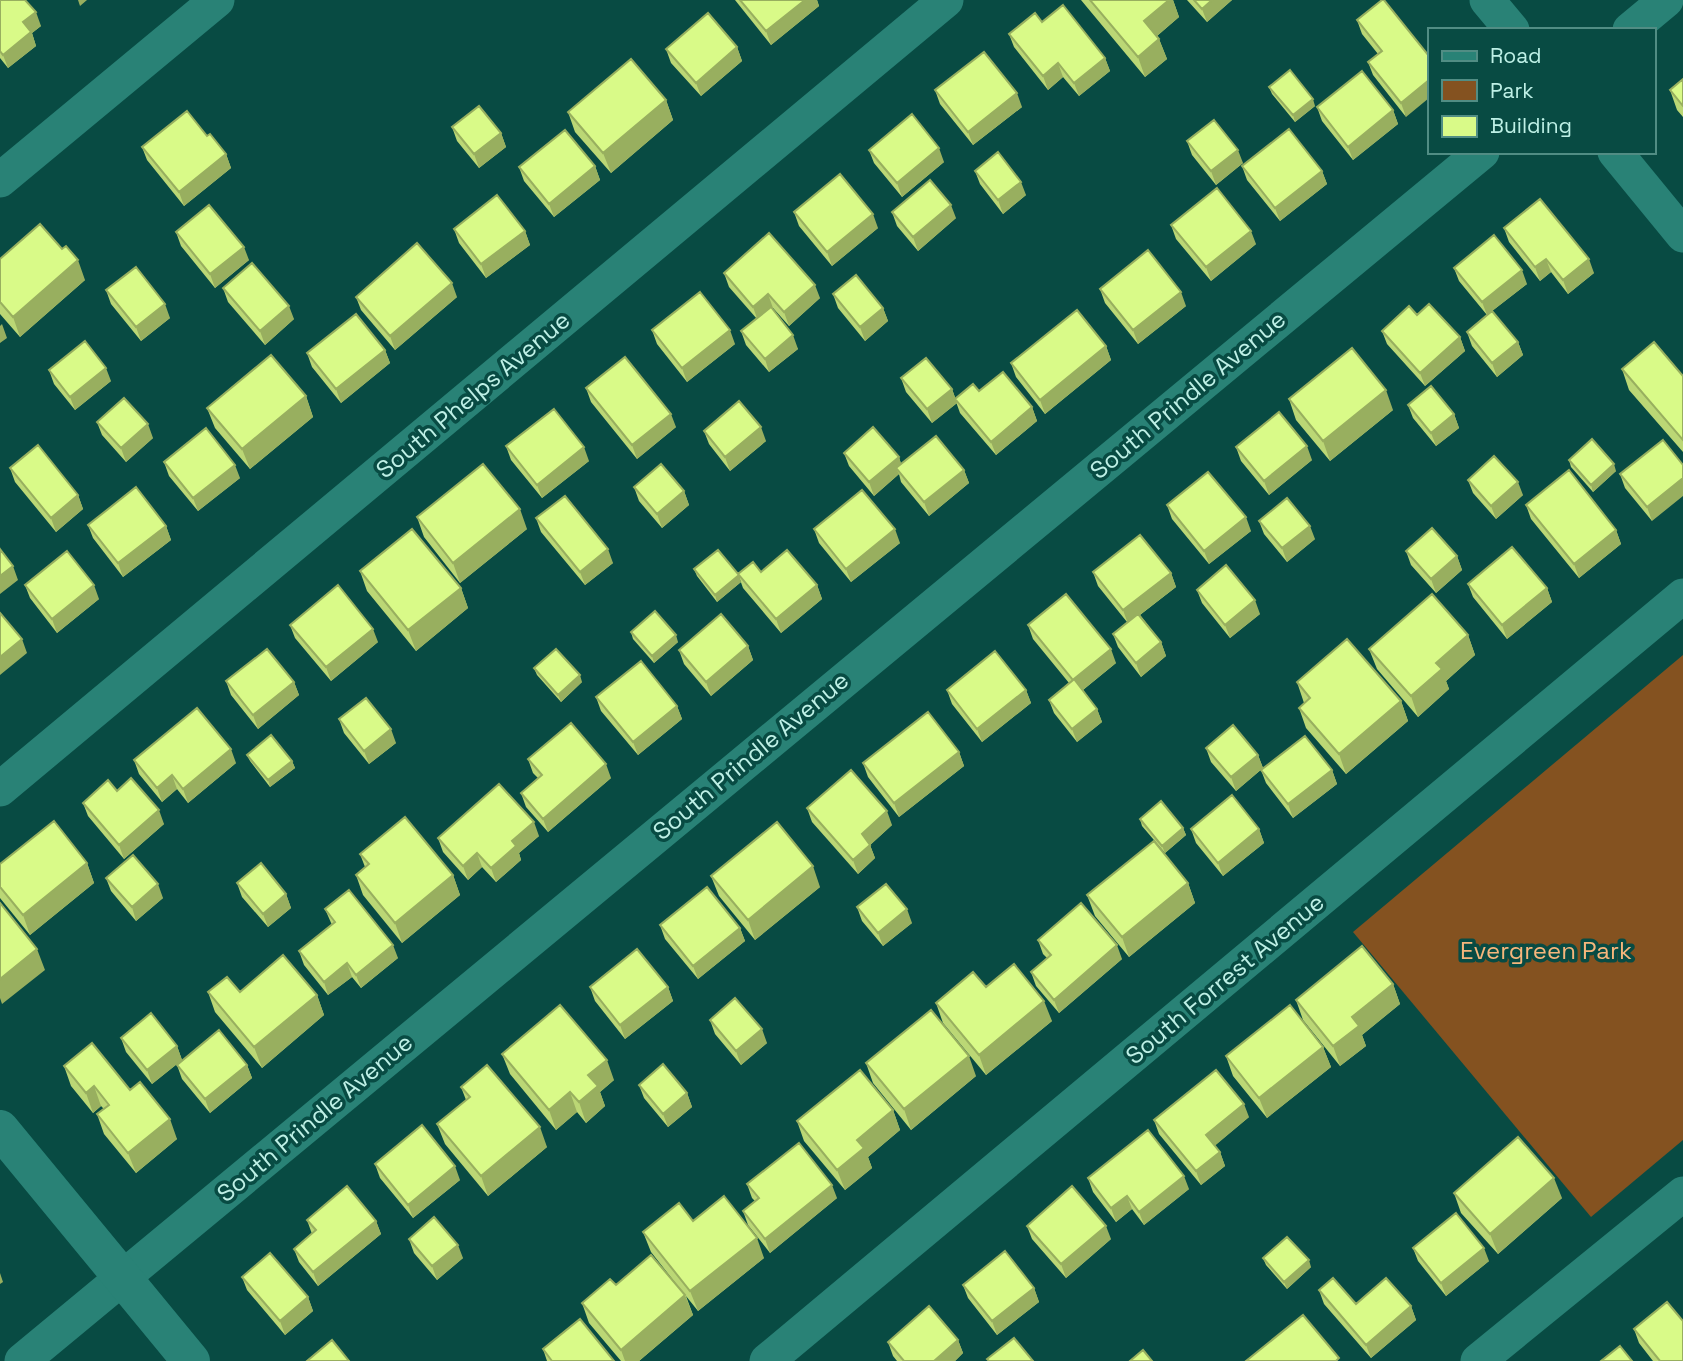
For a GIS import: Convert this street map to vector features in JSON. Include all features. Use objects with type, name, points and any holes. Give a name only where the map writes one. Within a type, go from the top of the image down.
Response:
[{"type":"main road","points":[[0,1129],[191,1361]]},
{"type":"street","points":[[0,180],[217,0]]},
{"type":"street","name":"South Phelps Avenue","points":[[0,789],[946,0]]},
{"type":"street","points":[[1487,0],[1510,28]]},
{"type":"street","points":[[1632,28],[1666,0]]},
{"type":"street","name":"South Prindle Avenue","points":[[22,1361],[1480,154]]},
{"type":"street","points":[[1617,154],[1683,235]]},
{"type":"street","name":"South Forrest Avenue","points":[[767,1361],[1683,596]]},
{"type":"street","points":[[1478,1361],[1683,1194]]},
{"type":"green space","name":"Evergreen Park","points":[[1683,655],[1683,1140],[1591,1217],[1353,932]]},
{"type":"building","points":[[0,0],[25,0],[36,12],[23,22],[31,32],[3,55],[0,51]]},
{"type":"building","points":[[740,0],[805,0],[766,31]]},
{"type":"building","points":[[1090,0],[1169,0],[1144,21],[1159,39],[1138,57]]},
{"type":"building","points":[[1194,0],[1212,0],[1202,9]]},
{"type":"building","points":[[1384,0],[1428,55],[1428,81],[1401,103],[1368,62],[1382,51],[1357,20]]},
{"type":"building","points":[[1063,5],[1105,58],[1074,83],[1058,63],[1043,76],[1009,34],[1035,13],[1042,22]]},
{"type":"building","points":[[708,13],[737,47],[696,83],[666,49]]},
{"type":"building","points":[[984,52],[1017,93],[968,132],[935,90]]},
{"type":"building","points":[[631,59],[666,100],[603,153],[568,112]]},
{"type":"building","points":[[1290,70],[1313,99],[1293,115],[1269,87]]},
{"type":"building","points":[[1362,71],[1393,110],[1348,147],[1317,107]]},
{"type":"building","points":[[1683,79],[1683,106],[1670,90]]},
{"type":"building","points":[[479,106],[501,133],[474,154],[452,127]]},
{"type":"building","points":[[187,111],[226,154],[179,192],[142,147]]},
{"type":"building","points":[[912,114],[939,148],[897,183],[869,150]]},
{"type":"building","points":[[1214,120],[1238,150],[1211,171],[1187,141]]},
{"type":"building","points":[[1289,129],[1322,171],[1275,208],[1242,166]]},
{"type":"building","points":[[565,130],[595,166],[549,204],[519,167]]},
{"type":"building","points":[[998,152],[1021,182],[998,200],[975,171]]},
{"type":"building","points":[[840,174],[873,214],[827,252],[794,212]]},
{"type":"building","points":[[930,180],[951,205],[913,237],[892,212]]},
{"type":"building","points":[[1217,188],[1251,231],[1206,267],[1171,225]]},
{"type":"building","points":[[497,195],[525,231],[481,264],[454,229]]},
{"type":"building","points":[[1540,199],[1589,259],[1563,280],[1546,259],[1535,267],[1504,228]]},
{"type":"building","points":[[209,205],[244,247],[210,274],[176,232]]},
{"type":"building","points":[[40,224],[62,249],[66,246],[78,260],[13,317],[0,302],[0,259]]},
{"type":"building","points":[[769,233],[815,285],[784,312],[768,294],[753,307],[724,273]]},
{"type":"building","points":[[1494,235],[1522,270],[1482,302],[1454,268]]},
{"type":"building","points":[[417,243],[452,283],[390,336],[356,297]]},
{"type":"building","points":[[1148,250],[1181,292],[1133,330],[1100,289]]},
{"type":"building","points":[[252,263],[289,306],[260,331],[223,288]]},
{"type":"building","points":[[136,267],[165,304],[136,327],[106,290]]},
{"type":"building","points":[[856,275],[883,308],[860,327],[833,294]]},
{"type":"building","points":[[700,292],[730,330],[682,368],[652,330]]},
{"type":"building","points":[[1429,304],[1460,337],[1420,373],[1382,331],[1409,306],[1417,315]]},
{"type":"building","points":[[771,307],[793,335],[765,359],[741,331]]},
{"type":"building","points":[[1077,310],[1106,346],[1040,400],[1011,363]]},
{"type":"building","points":[[1492,311],[1518,342],[1492,363],[1467,332]]},
{"type":"building","points":[[356,314],[385,350],[336,389],[307,353]]},
{"type":"building","points":[[85,341],[106,368],[70,397],[49,370]]},
{"type":"building","points":[[1654,342],[1683,376],[1683,440],[1622,369]]},
{"type":"building","points":[[1352,348],[1386,390],[1323,441],[1289,399]]},
{"type":"building","points":[[271,355],[306,396],[242,449],[207,408]]},
{"type":"building","points":[[625,357],[671,414],[632,445],[586,388]]},
{"type":"building","points":[[926,358],[952,389],[927,409],[901,378]]},
{"type":"building","points":[[1003,372],[1032,407],[991,442],[955,399],[973,384],[979,391]]},
{"type":"building","points":[[1431,386],[1454,414],[1431,433],[1408,405]]},
{"type":"building","points":[[124,398],[148,424],[121,448],[97,422]]},
{"type":"building","points":[[739,401],[761,427],[725,457],[704,431]]},
{"type":"building","points":[[554,409],[584,447],[537,485],[506,446]]},
{"type":"building","points":[[1279,412],[1307,446],[1264,481],[1236,447]]},
{"type":"building","points":[[873,427],[899,457],[869,482],[844,453]]},
{"type":"building","points":[[206,428],[235,465],[193,498],[164,462]]},
{"type":"building","points":[[936,436],[964,470],[924,502],[896,468]]},
{"type":"building","points":[[1592,439],[1614,464],[1591,485],[1569,460]]},
{"type":"building","points":[[1663,440],[1683,465],[1683,478],[1647,507],[1620,474]]},
{"type":"building","points":[[38,445],[78,495],[51,518],[10,468]]},
{"type":"building","points":[[1494,456],[1518,482],[1491,506],[1468,480]]},
{"type":"building","points":[[483,464],[520,509],[453,563],[417,517]]},
{"type":"building","points":[[661,464],[684,491],[657,514],[634,487]]},
{"type":"building","points":[[1569,470],[1616,530],[1574,564],[1526,505]]},
{"type":"building","points":[[1208,472],[1246,517],[1204,551],[1167,505]]},
{"type":"building","points":[[136,487],[166,526],[118,563],[88,525]]},
{"type":"building","points":[[862,490],[895,529],[846,569],[814,529]]},
{"type":"building","points":[[565,496],[608,549],[580,572],[536,518]]},
{"type":"building","points":[[1287,498],[1310,526],[1282,548],[1259,521]]},
{"type":"building","points":[[1432,528],[1457,556],[1431,579],[1406,551]]},
{"type":"building","points":[[412,529],[461,588],[408,630],[360,571]]},
{"type":"building","points":[[1140,535],[1171,573],[1123,610],[1093,572]]},
{"type":"building","points":[[1512,547],[1547,588],[1502,625],[1468,584]]},
{"type":"building","points":[[0,549],[13,566],[0,576]]},
{"type":"building","points":[[718,550],[739,575],[715,595],[694,569]]},
{"type":"building","points":[[787,550],[817,585],[776,619],[738,574],[753,562],[761,572]]},
{"type":"building","points":[[67,551],[94,585],[52,619],[25,585]]},
{"type":"building","points":[[1226,565],[1255,600],[1225,625],[1197,590]]},
{"type":"building","points":[[338,585],[373,629],[326,667],[290,625]]},
{"type":"building","points":[[1066,594],[1111,649],[1074,679],[1097,709],[1072,729],[1049,700],[1073,680],[1028,625]]},
{"type":"building","points":[[1432,594],[1468,635],[1436,663],[1442,669],[1411,696],[1369,649]]},
{"type":"building","points":[[655,611],[676,635],[652,656],[631,632]]},
{"type":"building","points":[[0,613],[22,639],[0,657]]},
{"type":"building","points":[[721,614],[748,646],[706,682],[679,650]]},
{"type":"building","points":[[1138,614],[1161,642],[1136,663],[1113,634]]},
{"type":"building","points":[[1347,639],[1401,701],[1339,754],[1299,708],[1310,698],[1297,682]]},
{"type":"building","points":[[267,649],[294,682],[253,715],[226,681]]},
{"type":"building","points":[[556,649],[580,675],[558,695],[534,668]]},
{"type":"building","points":[[995,651],[1026,690],[977,729],[947,690]]},
{"type":"building","points":[[641,661],[677,706],[633,742],[596,697]]},
{"type":"building","points":[[366,698],[391,729],[364,751],[339,719]]},
{"type":"building","points":[[197,708],[231,749],[183,789],[172,775],[157,788],[134,760]]},
{"type":"building","points":[[928,712],[959,752],[894,803],[863,763]]},
{"type":"building","points":[[571,723],[606,764],[543,819],[521,793],[542,775],[528,759]]},
{"type":"building","points":[[1233,725],[1258,755],[1231,777],[1206,748]]},
{"type":"building","points":[[271,735],[292,761],[268,780],[247,755]]},
{"type":"building","points":[[1305,736],[1332,770],[1288,804],[1261,770]]},
{"type":"building","points":[[851,770],[887,811],[862,834],[870,845],[853,860],[807,808]]},
{"type":"building","points":[[131,778],[159,810],[119,845],[83,803],[108,780],[117,791]]},
{"type":"building","points":[[499,784],[534,822],[512,841],[516,846],[491,868],[477,853],[463,866],[438,838]]},
{"type":"building","points":[[1232,795],[1259,829],[1218,863],[1191,829]]},
{"type":"building","points":[[1161,801],[1183,828],[1162,846],[1140,819]]},
{"type":"building","points":[[405,817],[453,875],[395,923],[356,875],[369,864],[360,854]]},
{"type":"building","points":[[54,821],[87,863],[23,915],[0,887],[0,864]]},
{"type":"building","points":[[777,822],[813,866],[748,920],[711,876]]},
{"type":"building","points":[[1154,841],[1188,883],[1122,937],[1087,895]]},
{"type":"building","points":[[133,855],[158,884],[132,907],[106,878]]},
{"type":"building","points":[[261,863],[286,894],[263,914],[237,883]]},
{"type":"building","points":[[886,884],[907,909],[878,933],[857,907]]},
{"type":"building","points":[[707,887],[740,928],[693,966],[660,925]]},
{"type":"building","points":[[349,890],[393,945],[356,975],[347,963],[324,982],[299,951],[335,922],[325,909]]},
{"type":"building","points":[[0,903],[37,949],[0,979]]},
{"type":"building","points":[[1081,903],[1117,945],[1054,1000],[1031,972],[1051,955],[1038,940]]},
{"type":"building","points":[[1362,946],[1393,984],[1352,1017],[1359,1026],[1333,1046],[1296,1000]]},
{"type":"building","points":[[637,949],[668,987],[620,1025],[590,987]]},
{"type":"building","points":[[283,955],[317,995],[254,1047],[208,992],[227,977],[240,992]]},
{"type":"building","points":[[1014,964],[1044,1001],[979,1055],[936,1003],[973,972],[986,987]]},
{"type":"building","points":[[735,998],[762,1029],[736,1051],[710,1020]]},
{"type":"building","points":[[560,1005],[607,1060],[588,1075],[598,1086],[579,1102],[570,1092],[549,1110],[502,1054]]},
{"type":"building","points":[[1290,1005],[1323,1047],[1259,1098],[1226,1056]]},
{"type":"building","points":[[931,1010],[969,1056],[904,1109],[866,1063]]},
{"type":"building","points":[[151,1013],[177,1046],[147,1070],[121,1038]]},
{"type":"building","points":[[219,1030],[247,1065],[205,1099],[177,1065]]},
{"type":"building","points":[[92,1043],[130,1090],[140,1082],[170,1119],[128,1153],[97,1114],[109,1105],[94,1086],[86,1093],[64,1066]]},
{"type":"building","points":[[663,1064],[687,1093],[663,1114],[639,1085]]},
{"type":"building","points":[[487,1065],[540,1127],[481,1176],[437,1124],[470,1097],[461,1087]]},
{"type":"building","points":[[860,1070],[893,1110],[857,1140],[864,1148],[837,1170],[797,1121]]},
{"type":"building","points":[[1216,1070],[1244,1104],[1206,1135],[1220,1152],[1196,1171],[1154,1120]]},
{"type":"building","points":[[422,1125],[455,1166],[408,1205],[375,1164]]},
{"type":"building","points":[[1148,1130],[1184,1176],[1139,1212],[1127,1196],[1111,1208],[1088,1178]]},
{"type":"building","points":[[1518,1137],[1554,1178],[1490,1234],[1454,1193]]},
{"type":"building","points":[[799,1143],[832,1185],[765,1239],[743,1211],[759,1198],[747,1184]]},
{"type":"building","points":[[347,1186],[376,1221],[313,1272],[294,1249],[316,1230],[307,1220]]},
{"type":"building","points":[[1072,1186],[1106,1226],[1061,1264],[1027,1226]]},
{"type":"building","points":[[724,1196],[757,1238],[690,1291],[643,1232],[679,1203],[693,1221]]},
{"type":"building","points":[[1456,1213],[1484,1248],[1441,1283],[1413,1248]]},
{"type":"building","points":[[434,1217],[458,1245],[432,1266],[409,1239]]},
{"type":"building","points":[[1287,1237],[1309,1260],[1284,1282],[1263,1258]]},
{"type":"building","points":[[1005,1251],[1034,1288],[992,1321],[963,1285]]},
{"type":"building","points":[[270,1253],[308,1297],[280,1321],[242,1277]]},
{"type":"building","points":[[651,1255],[685,1295],[621,1350],[582,1303],[610,1279],[616,1285]]},
{"type":"building","points":[[1333,1278],[1356,1304],[1386,1278],[1411,1306],[1366,1345],[1319,1290]]},
{"type":"building","points":[[1667,1302],[1683,1321],[1683,1361],[1660,1361],[1634,1329]]},
{"type":"building","points":[[929,1306],[958,1340],[934,1361],[904,1361],[888,1342]]},
{"type":"building","points":[[1303,1315],[1339,1358],[1336,1361],[1246,1361]]},
{"type":"building","points":[[580,1319],[614,1361],[552,1361],[543,1349]]},
{"type":"building","points":[[1014,1338],[1033,1361],[987,1359]]},
{"type":"building","points":[[332,1340],[349,1361],[307,1361]]},
{"type":"building","points":[[1620,1346],[1632,1361],[1601,1361]]},
{"type":"building","points":[[1143,1350],[1152,1361],[1130,1361]]}]
